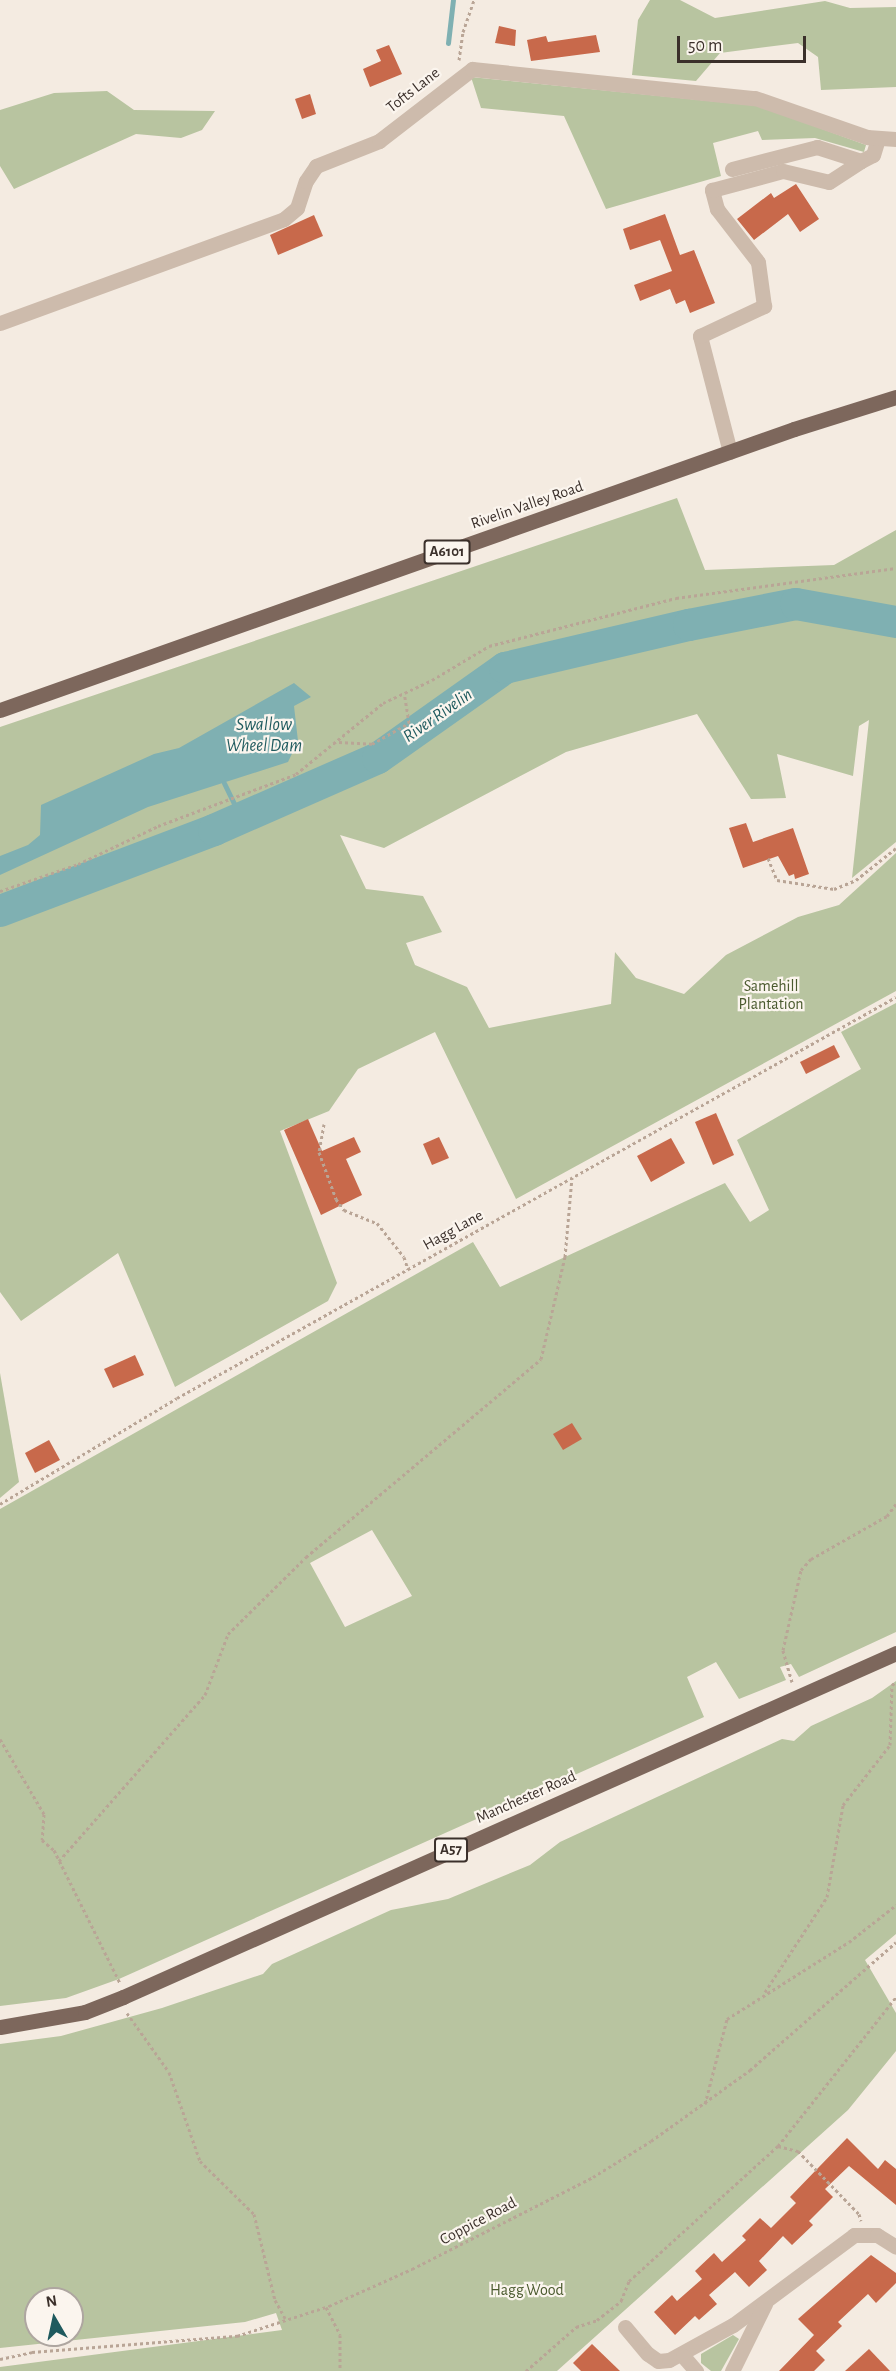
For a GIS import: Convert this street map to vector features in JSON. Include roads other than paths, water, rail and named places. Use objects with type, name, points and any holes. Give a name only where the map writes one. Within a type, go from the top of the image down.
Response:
[{"type":"main road","name":"Rivelin Valley Road","points":[[0,710],[730,452],[896,397]]},
{"type":"main road","name":"Manchester Road","points":[[0,2027],[85,2012],[123,1997],[896,1653]]},
{"type":"street","name":"Tofts Lane","points":[[0,323],[284,219],[297,208],[306,181],[316,166],[379,141],[472,69],[755,98],[878,139]]},
{"type":"street","points":[[730,452],[700,336],[764,306],[758,262],[717,209],[712,190],[783,171],[830,182],[873,155],[878,139],[896,140]]},
{"type":"street","points":[[732,169],[817,147],[861,161]]},
{"type":"street","points":[[625,2327],[658,2361],[683,2356],[766,2302],[854,2235],[864,2233],[877,2235],[896,2247]]},
{"type":"street","points":[[732,2371],[766,2302]]},
{"type":"street","points":[[683,2356],[696,2371]]},
{"type":"water","name":"Swallow Wheel Dam","points":[[294,683],[311,697],[294,706],[298,741],[288,762],[148,807],[0,875],[0,856],[28,845],[40,835],[41,805],[154,754],[179,748]]},
{"type":"waterway","points":[[448,43],[453,0]]},
{"type":"waterway","name":"River Rivelin","points":[[0,911],[214,830],[378,758],[505,668],[689,625],[796,604],[896,622]]},
{"type":"waterway","points":[[224,783],[241,818]]},
{"type":"park label","name":"Samehill Plantation","points":[[771,995]]},
{"type":"park label","name":"Hagg Wood","points":[[527,2290]]}]
